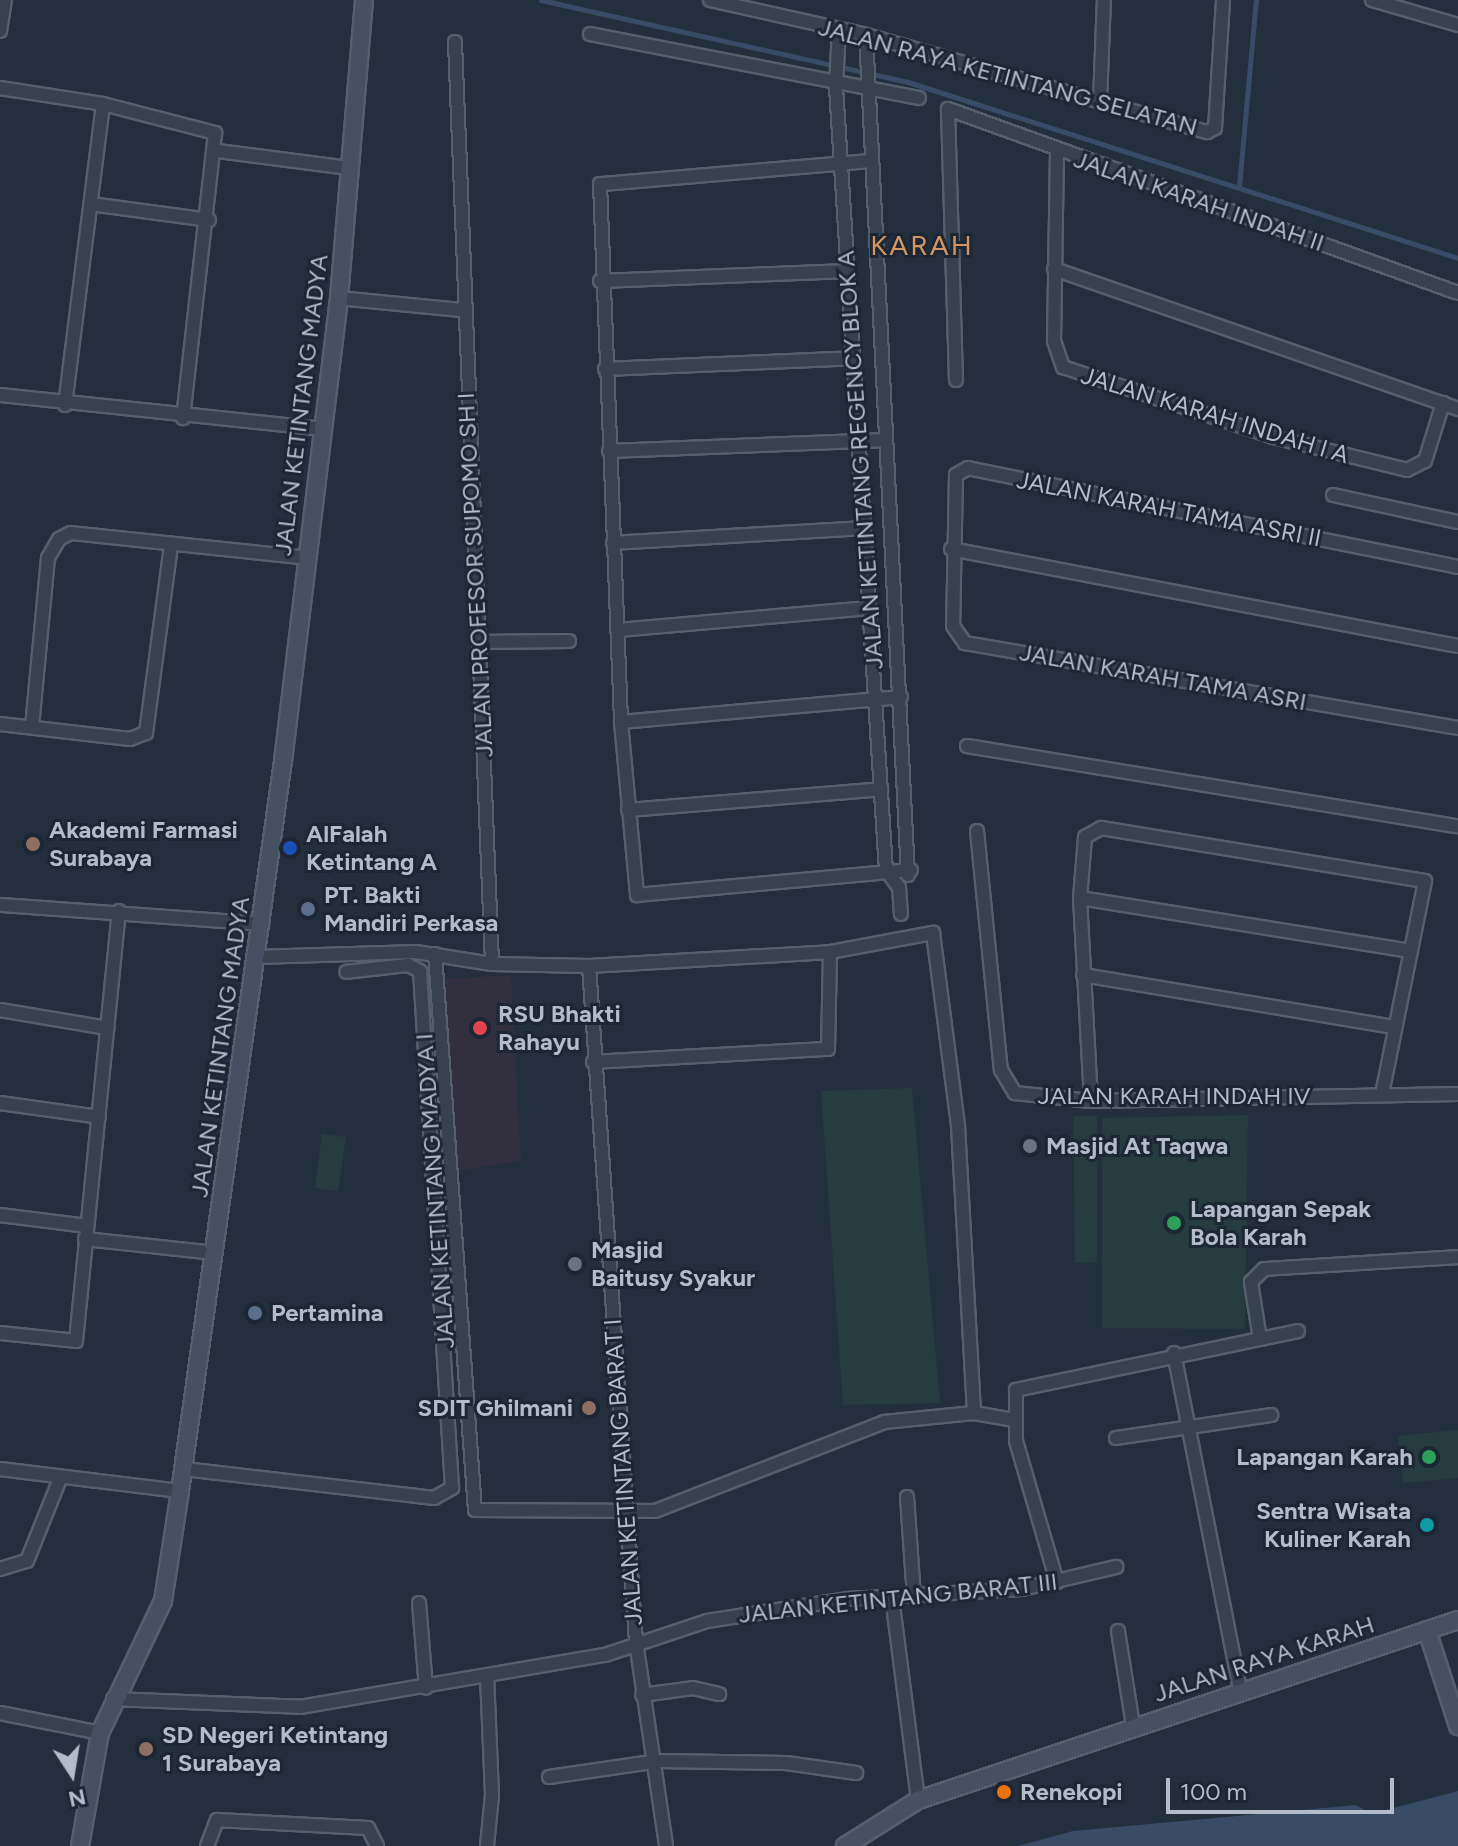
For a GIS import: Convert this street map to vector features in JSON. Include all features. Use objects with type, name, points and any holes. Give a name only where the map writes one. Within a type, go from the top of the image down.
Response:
[{"type":"street","points":[[0,31],[5,0]]},
{"type":"street","name":"JALAN KETINTANG MADYA","points":[[80,1846],[100,1733],[113,1699],[163,1601],[184,1469],[262,924],[308,558],[339,298],[364,0]]},
{"type":"street","name":"JALAN RAYA KETINTANG SELATAN","points":[[710,0],[866,35],[1213,132],[1223,0]]},
{"type":"street","points":[[1100,102],[1104,0]]},
{"type":"street","points":[[1372,0],[1458,25]]},
{"type":"street","name":"JALAN KETINTANG REGENCY BLOK A","points":[[839,29],[836,83],[886,870]]},
{"type":"street","points":[[590,34],[919,98]]},
{"type":"street","name":"JALAN KETINTANG REGENCY BLOK A","points":[[866,35],[870,161],[911,870]]},
{"type":"street","name":"JALAN PROFESOR SUPOMO SH I","points":[[455,42],[462,310],[492,964]]},
{"type":"street","points":[[0,88],[103,104],[210,127],[218,151],[183,418]]},
{"type":"street","points":[[65,405],[103,104]]},
{"type":"street","name":"JALAN KARAH INDAH II","points":[[956,380],[943,114],[950,109],[1057,151],[1458,293]]},
{"type":"street","points":[[218,151],[349,168]]},
{"type":"street","name":"JALAN KARAH INDAH I A","points":[[1057,151],[1054,341],[1068,369],[1273,437],[1407,470],[1425,461],[1443,403]]},
{"type":"street","points":[[870,161],[607,180],[597,193],[621,722],[637,895],[911,870]]},
{"type":"street","points":[[91,204],[209,220]]},
{"type":"street","points":[[1054,269],[1458,409]]},
{"type":"street","points":[[600,281],[848,271]]},
{"type":"street","points":[[339,298],[462,310]]},
{"type":"street","points":[[605,369],[853,358]]},
{"type":"street","points":[[0,395],[183,418],[322,429]]},
{"type":"street","points":[[609,451],[886,440]]},
{"type":"street","name":"JALAN KARAH TAMA ASRI II","points":[[951,549],[956,475],[968,468],[1458,567]]},
{"type":"street","points":[[1333,495],[1458,522]]},
{"type":"street","points":[[613,543],[864,528]]},
{"type":"street","points":[[32,727],[48,558],[59,539],[71,533],[308,558]]},
{"type":"street","points":[[0,724],[130,739],[146,733],[171,545]]},
{"type":"street","points":[[951,549],[1458,646]]},
{"type":"street","name":"JALAN KARAH TAMA ASRI","points":[[951,549],[953,626],[965,643],[1458,728]]},
{"type":"street","points":[[618,630],[869,608]]},
{"type":"street","points":[[479,642],[569,641]]},
{"type":"street","points":[[621,722],[901,697]]},
{"type":"street","points":[[967,746],[1458,826]]},
{"type":"street","points":[[628,810],[881,789]]},
{"type":"street","points":[[1091,1101],[1080,898],[1086,833],[1111,829],[1422,880],[1428,888],[1394,1027],[1382,1094]]},
{"type":"street","name":"JALAN KARAH INDAH IV","points":[[977,831],[1006,1084],[1024,1096],[1091,1101],[1458,1094]]},
{"type":"street","points":[[886,870],[899,887],[901,914]]},
{"type":"street","points":[[899,887],[911,870]]},
{"type":"street","points":[[1080,898],[1411,951]]},
{"type":"street","points":[[0,905],[119,911],[262,924]]},
{"type":"street","points":[[0,1333],[76,1341],[119,911]]},
{"type":"street","points":[[257,957],[435,954],[492,964],[589,966],[830,952],[935,935],[958,1126],[974,1413]]},
{"type":"street","points":[[593,1062],[828,1049],[830,952]]},
{"type":"street","name":"JALAN KETINTANG MADYA I","points":[[435,954],[475,1510],[627,1514]]},
{"type":"street","name":"JALAN KETINTANG MADYA I","points":[[184,1469],[434,1498],[452,1488],[420,971],[408,965],[346,972]]},
{"type":"street","name":"JALAN KETINTANG BARAT I","points":[[589,966],[593,1062],[636,1642],[666,1846]]},
{"type":"street","points":[[1083,975],[1394,1027]]},
{"type":"street","points":[[0,1010],[107,1028]]},
{"type":"street","points":[[0,1103],[99,1117]]},
{"type":"street","points":[[0,1215],[86,1233],[215,1253]]},
{"type":"street","points":[[1260,1339],[1251,1282],[1264,1269],[1458,1257]]},
{"type":"street","points":[[1057,1582],[1013,1420],[1014,1393],[1023,1386],[1174,1353],[1298,1331]]},
{"type":"street","points":[[1174,1353],[1241,1693]]},
{"type":"street","points":[[627,1514],[681,1504],[868,1426],[974,1413],[1013,1420]]},
{"type":"street","points":[[1116,1438],[1271,1415]]},
{"type":"street","points":[[0,1469],[60,1479],[180,1491]]},
{"type":"street","points":[[0,1569],[27,1561],[60,1479]]},
{"type":"street","points":[[907,1497],[914,1597]]},
{"type":"street","name":"JALAN KETINTANG BARAT III","points":[[113,1699],[300,1707],[487,1676],[636,1642],[682,1625],[892,1597],[1057,1582],[1116,1567]]},
{"type":"street","points":[[892,1597],[918,1800]]},
{"type":"street","points":[[419,1603],[426,1688]]},
{"type":"street","name":"JALAN RAYA KARAH","points":[[845,1846],[918,1800],[1083,1740],[1241,1693],[1458,1621]]},
{"type":"street","points":[[1427,1630],[1458,1726]]},
{"type":"street","points":[[1118,1631],[1133,1726]]},
{"type":"street","points":[[487,1676],[492,1795],[487,1846]]},
{"type":"street","points":[[642,1695],[693,1688],[719,1694]]},
{"type":"street","points":[[0,1713],[100,1733]]},
{"type":"street","points":[[549,1777],[653,1761],[786,1763],[856,1773]]},
{"type":"street","points":[[207,1846],[217,1820],[368,1828],[377,1846]]},
{"type":"shaded area","name":"RSU Bhakti Rahayu","points":[[511,976],[521,1161],[455,1171],[443,978]]},
{"type":"green space","points":[[912,1088],[940,1403],[843,1405],[821,1091]]},
{"type":"green space","name":"Lapangan Sepak Bola Karah","points":[[1248,1115],[1245,1329],[1102,1328],[1102,1118]]},
{"type":"green space","points":[[1073,1116],[1097,1116],[1097,1262],[1075,1263]]},
{"type":"green space","points":[[322,1134],[346,1137],[338,1191],[315,1188]]},
{"type":"green space","name":"Lapangan Karah","points":[[1458,1430],[1458,1478],[1403,1483],[1398,1436]]},
{"type":"water","points":[[1458,1791],[1458,1846],[1018,1846],[1073,1831],[1356,1805],[1371,1814]]},
{"type":"waterway","points":[[541,0],[908,82],[1458,258]]},
{"type":"waterway","points":[[1239,186],[1256,0]]},
{"type":"place","name":"Akademi Farmasi Surabaya","points":[[33,844]]},
{"type":"place","name":"AlFalah Ketintang A","points":[[290,848]]},
{"type":"place","name":"PT. Bakti Mandiri Perkasa","points":[[308,909]]},
{"type":"place","name":"RSU Bhakti Rahayu","points":[[480,1028]]},
{"type":"place","name":"Masjid At Taqwa","points":[[1030,1146]]},
{"type":"place","name":"Lapangan Sepak Bola Karah","points":[[1174,1223]]},
{"type":"place","name":"Masjid Baitusy Syakur","points":[[575,1264]]},
{"type":"place","name":"Pertamina","points":[[255,1313]]},
{"type":"place","name":"SDIT Ghilmani","points":[[589,1408]]},
{"type":"place","name":"Lapangan Karah","points":[[1429,1457]]},
{"type":"place","name":"Sentra Wisata Kuliner Karah","points":[[1427,1525]]},
{"type":"place","name":"SD Negeri Ketintang 1 Surabaya","points":[[146,1749]]},
{"type":"place","name":"Renekopi","points":[[1004,1792]]},
{"type":"district","name":"KARAH","points":[[922,245]]}]
